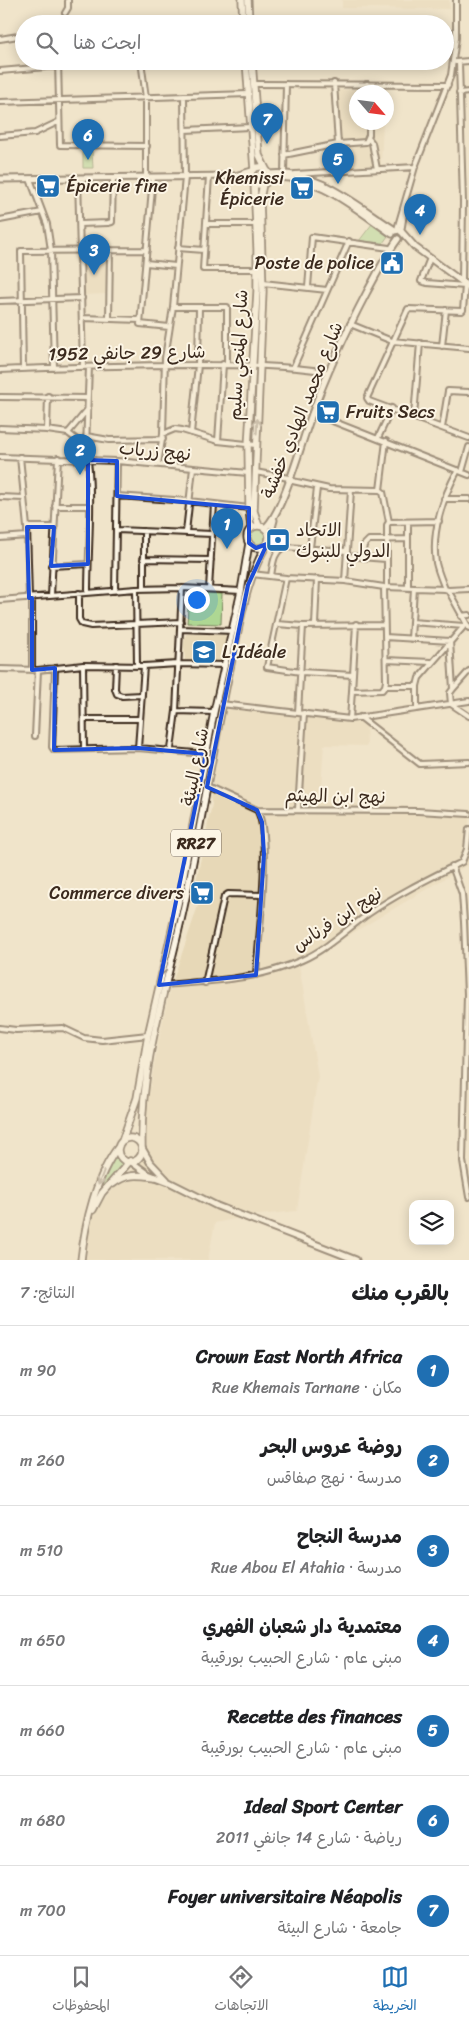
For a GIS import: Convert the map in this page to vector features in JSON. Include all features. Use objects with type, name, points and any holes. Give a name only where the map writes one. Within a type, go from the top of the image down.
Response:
[{"type":"main road","points":[[242,0],[246,15]]},
{"type":"main road","points":[[246,15],[248,0]]},
{"type":"main road","points":[[247,70],[253,171],[251,176],[253,182]]},
{"type":"main road","points":[[234,176],[264,184],[268,174],[259,155],[253,70]]},
{"type":"main road","points":[[0,179],[234,176],[253,171],[258,167],[268,174],[310,183],[397,234]]},
{"type":"main road","points":[[268,174],[296,174],[331,190],[397,234],[465,285]]},
{"type":"main road","name":"شارع المنجي سليم","points":[[251,529],[248,445],[254,364],[257,269],[253,182]]},
{"type":"main road","name":"شارع المنجي سليم","points":[[261,527],[254,511],[263,283],[260,199],[264,184]]},
{"type":"main road","name":"شارع محمد الهادي خفشة","points":[[384,261],[397,234]]},
{"type":"main road","name":"شارع محمد الهادي خفشة","points":[[268,542],[274,517],[328,372],[350,324],[397,234]]},
{"type":"main road","points":[[251,529],[266,527],[274,517]]},
{"type":"main road","points":[[249,543],[256,548],[260,548],[268,542],[268,532],[261,527]]},
{"type":"main road","name":"RR27","points":[[249,543],[247,536],[251,529]]},
{"type":"main road","name":"شارع البيئة","points":[[121,1144],[137,1098],[148,1035],[180,895],[214,712],[219,704],[252,574],[268,542]]},
{"type":"main road","name":"شارع البيئة","points":[[142,1147],[146,1070],[186,898],[207,787],[224,665],[241,591],[249,543]]},
{"type":"main road","points":[[169,1182],[150,1162],[142,1147],[133,1138],[129,1138],[121,1144],[119,1152],[122,1158],[130,1161],[142,1171],[246,1218],[356,1260]]},
{"type":"main road","name":"RR27","points":[[81,1260],[93,1200],[100,1178],[121,1144]]},
{"type":"main road","name":"RR27","points":[[90,1214],[107,1186],[130,1161],[138,1158],[142,1147]]},
{"type":"main road","points":[[98,1200],[115,1182],[124,1177],[139,1175],[155,1177]]},
{"type":"street","points":[[65,13],[68,8],[68,0]]},
{"type":"street","points":[[454,52],[457,21],[456,0]]},
{"type":"street","points":[[0,39],[15,36]]},
{"type":"street","points":[[454,62],[469,62]]},
{"type":"street","points":[[459,62],[465,285],[462,311],[408,309],[368,398],[369,401],[414,416],[469,438]]},
{"type":"street","points":[[0,71],[15,69]]},
{"type":"street","points":[[58,70],[60,99],[58,144],[61,146],[147,146]]},
{"type":"street","points":[[142,70],[146,98],[146,177]]},
{"type":"street","points":[[397,234],[415,167],[448,85],[451,70]]},
{"type":"street","points":[[254,84],[448,85]]},
{"type":"street","points":[[284,173],[286,84]]},
{"type":"street","points":[[334,84],[338,144]]},
{"type":"street","points":[[459,93],[469,92]]},
{"type":"street","points":[[0,102],[248,94]]},
{"type":"street","points":[[158,464],[164,434],[165,365],[173,307],[185,177],[184,96]]},
{"type":"street","points":[[0,136],[35,133],[58,122]]},
{"type":"street","points":[[185,130],[250,127]]},
{"type":"street","points":[[369,130],[369,139],[372,143],[377,169]]},
{"type":"street","points":[[284,155],[338,144],[366,142],[369,139]]},
{"type":"street","points":[[296,174],[415,167]]},
{"type":"street","points":[[462,167],[469,167]]},
{"type":"street","points":[[209,176],[203,270],[257,269]]},
{"type":"street","points":[[80,224],[108,224],[112,222],[113,177]]},
{"type":"street","points":[[153,177],[140,324],[169,327]]},
{"type":"street","points":[[78,178],[84,367]]},
{"type":"street","points":[[30,179],[47,224],[51,250],[54,368]]},
{"type":"street","points":[[463,202],[469,201]]},
{"type":"street","points":[[0,220],[42,212]]},
{"type":"street","points":[[206,224],[256,224]]},
{"type":"street","points":[[308,287],[311,237],[389,248]]},
{"type":"street","points":[[294,366],[349,241]]},
{"type":"street","points":[[463,245],[469,244]]},
{"type":"street","points":[[178,248],[204,250]]},
{"type":"street","points":[[23,369],[21,252],[51,250],[147,250]]},
{"type":"street","points":[[109,319],[110,250]]},
{"type":"street","points":[[430,258],[421,281],[465,285]]},
{"type":"street","points":[[146,263],[176,266]]},
{"type":"street","points":[[263,283],[327,290]]},
{"type":"street","points":[[0,301],[82,298]]},
{"type":"street","points":[[173,307],[226,307],[225,364],[218,441]]},
{"type":"street","points":[[191,433],[198,365],[199,307]]},
{"type":"street","points":[[442,346],[446,310]]},
{"type":"street","points":[[83,318],[140,320]]},
{"type":"street","points":[[350,324],[392,341],[469,348]]},
{"type":"street","points":[[414,416],[420,344]]},
{"type":"street","name":"شارع 29 جانفي 1952","points":[[0,370],[254,364],[294,366],[328,372]]},
{"type":"street","points":[[88,592],[89,506],[86,436],[89,367]]},
{"type":"street","points":[[442,428],[448,391],[469,392]]},
{"type":"street","points":[[0,397],[48,396],[88,398]]},
{"type":"street","points":[[47,430],[48,396]]},
{"type":"street","points":[[378,438],[392,408]]},
{"type":"street","points":[[68,432],[88,409]]},
{"type":"street","points":[[312,413],[469,475]]},
{"type":"street","points":[[0,428],[68,432],[86,447]]},
{"type":"street","points":[[164,434],[175,429],[218,441],[256,446]]},
{"type":"street","points":[[86,436],[109,440],[163,439]]},
{"type":"street","points":[[352,691],[382,690],[385,686],[386,525],[389,522],[383,492],[380,490],[386,441]]},
{"type":"street","points":[[469,447],[468,458],[444,499],[435,542],[436,562],[447,590],[465,625],[469,628]]},
{"type":"street","name":"نهج زرياب","points":[[0,457],[117,461],[248,473]]},
{"type":"street","points":[[20,457],[27,536],[32,670]]},
{"type":"street","points":[[51,596],[58,458]]},
{"type":"street","points":[[115,591],[117,461]]},
{"type":"street","points":[[186,532],[193,468]]},
{"type":"street","points":[[256,472],[318,488],[380,490]]},
{"type":"street","points":[[310,548],[318,488]]},
{"type":"street","points":[[345,581],[351,490]]},
{"type":"street","points":[[117,496],[189,501],[249,508]]},
{"type":"street","points":[[0,498],[24,498]]},
{"type":"street","points":[[444,499],[469,499]]},
{"type":"street","points":[[209,589],[214,504]]},
{"type":"street","points":[[55,506],[89,506]]},
{"type":"street","points":[[389,522],[439,521]]},
{"type":"street","points":[[408,522],[408,588]]},
{"type":"street","points":[[26,527],[54,527]]},
{"type":"street","points":[[117,530],[212,534]]},
{"type":"street","points":[[144,531],[144,589]]},
{"type":"street","points":[[0,538],[27,536]]},
{"type":"street","points":[[362,557],[367,541],[379,538],[408,539]]},
{"type":"street","points":[[271,576],[275,555],[285,546],[386,559]]},
{"type":"street","points":[[144,559],[211,560]]},
{"type":"street","points":[[52,566],[88,564]]},
{"type":"street","points":[[252,574],[345,581],[386,587],[447,590],[469,589]]},
{"type":"street","points":[[286,578],[268,667],[301,672],[354,674]]},
{"type":"street","points":[[314,625],[317,579]]},
{"type":"street","points":[[0,600],[136,589],[182,588],[241,591]]},
{"type":"street","points":[[171,749],[176,711],[182,588]]},
{"type":"street","points":[[411,639],[414,588]]},
{"type":"street","points":[[136,589],[137,666]]},
{"type":"street","points":[[79,593],[79,619],[82,624],[91,626],[181,622]]},
{"type":"street","points":[[461,616],[469,615]]},
{"type":"street","points":[[412,622],[465,625]]},
{"type":"street","points":[[277,624],[303,626],[384,625]]},
{"type":"street","points":[[350,719],[356,624]]},
{"type":"street","points":[[417,709],[416,686],[421,674],[465,625]]},
{"type":"street","points":[[298,712],[303,626]]},
{"type":"street","points":[[180,629],[232,631]]},
{"type":"street","points":[[385,637],[450,642]]},
{"type":"street","points":[[450,642],[453,689]]},
{"type":"street","points":[[386,660],[431,662]]},
{"type":"street","points":[[0,668],[38,670],[83,665],[224,665]]},
{"type":"street","points":[[83,665],[84,748]]},
{"type":"street","points":[[116,666],[117,694],[122,696],[142,696]]},
{"type":"street","points":[[138,748],[144,666]]},
{"type":"street","points":[[55,668],[52,747],[57,750],[138,748],[171,749],[206,754]]},
{"type":"street","points":[[35,736],[38,670]]},
{"type":"street","points":[[451,704],[450,693],[469,671]]},
{"type":"street","points":[[385,686],[416,686]]},
{"type":"street","points":[[219,704],[350,719],[469,701]]},
{"type":"street","points":[[451,704],[469,716]]},
{"type":"street","points":[[176,711],[214,712]]},
{"type":"street","points":[[298,809],[304,713]]},
{"type":"street","points":[[359,717],[420,764],[469,762]]},
{"type":"street","points":[[84,719],[140,719]]},
{"type":"street","name":"نهج ابن الهيثم","points":[[207,787],[257,810],[298,809],[469,814]]},
{"type":"street","points":[[256,975],[264,854],[262,822],[257,810]]},
{"type":"street","name":"نهج ابن فرناس","points":[[159,985],[205,983],[256,975],[295,963],[317,952],[369,914],[464,860],[469,829]]},
{"type":"street","points":[[452,866],[462,894],[464,922],[467,994],[463,1161],[469,1197]]},
{"type":"street","points":[[205,983],[224,897],[228,894],[261,895]]},
{"type":"street","points":[[0,1028],[16,1030],[63,1028],[84,1038],[102,1040],[148,1035]]},
{"type":"highlighted area","points":[[88,460],[117,461],[117,496],[249,508],[249,543],[256,548],[267,544],[248,585],[207,787],[257,810],[262,822],[264,854],[256,975],[159,985],[206,754],[138,748],[54,750],[55,668],[32,670],[32,598],[29,598],[27,527],[54,527],[51,566],[88,564]]},
{"type":"shaded area","points":[[342,0],[449,0],[450,9],[342,8]]},
{"type":"shaded area","points":[[349,89],[349,130],[383,130],[381,167],[333,170],[339,90]]},
{"type":"shaded area","points":[[85,254],[107,254],[107,294],[85,295]]},
{"type":"shaded area","name":"L'Idéale","points":[[187,634],[225,635],[227,639],[222,660],[220,662],[185,660],[184,645]]},
{"type":"shaded area","points":[[224,704],[366,720],[367,746],[324,745],[320,802],[469,810],[469,864],[299,965],[318,1076],[297,1211],[250,1216],[215,1223],[208,1260],[86,1260],[91,1217],[115,1185],[147,1155],[145,1116],[158,1043],[169,992],[204,888],[195,887],[212,804]]},
{"type":"green space","points":[[92,151],[93,168],[83,168],[83,152]]},
{"type":"green space","points":[[372,224],[388,236],[383,243],[359,241]]},
{"type":"green space","points":[[255,529],[261,529],[266,534],[264,543],[255,545],[250,540],[250,534]]},
{"type":"green space","points":[[189,592],[222,594],[221,624],[187,623]]},
{"type":"green space","points":[[116,1155],[119,1160],[127,1165],[99,1192]]},
{"type":"place","name":"Foyer universitaire Néapolis","points":[[267,144]]},
{"type":"place","name":"Ideal Sport Center","points":[[88,160]]},
{"type":"place","name":"Recette des finances","points":[[338,184]]},
{"type":"place","name":"Épicerie fine","points":[[48,186]]},
{"type":"place","name":"Khemissi Épicerie","points":[[302,188]]},
{"type":"place","name":"معتمدية دار شعبان الفهري","points":[[420,235]]},
{"type":"place","name":"Poste de police","points":[[392,263]]},
{"type":"place","name":"مدرسة النجاح","points":[[94,275]]},
{"type":"place","name":"Fruits Secs","points":[[328,412]]},
{"type":"place","name":"روضة عروس البحر","points":[[80,475]]},
{"type":"place","name":"الاتحاد الدولي للبنوك","points":[[278,540]]},
{"type":"place","name":"Crown East North Africa","points":[[227,549]]},
{"type":"place","name":"L'Idéale","points":[[204,652]]},
{"type":"place","name":"Commerce divers","points":[[202,893]]}]
